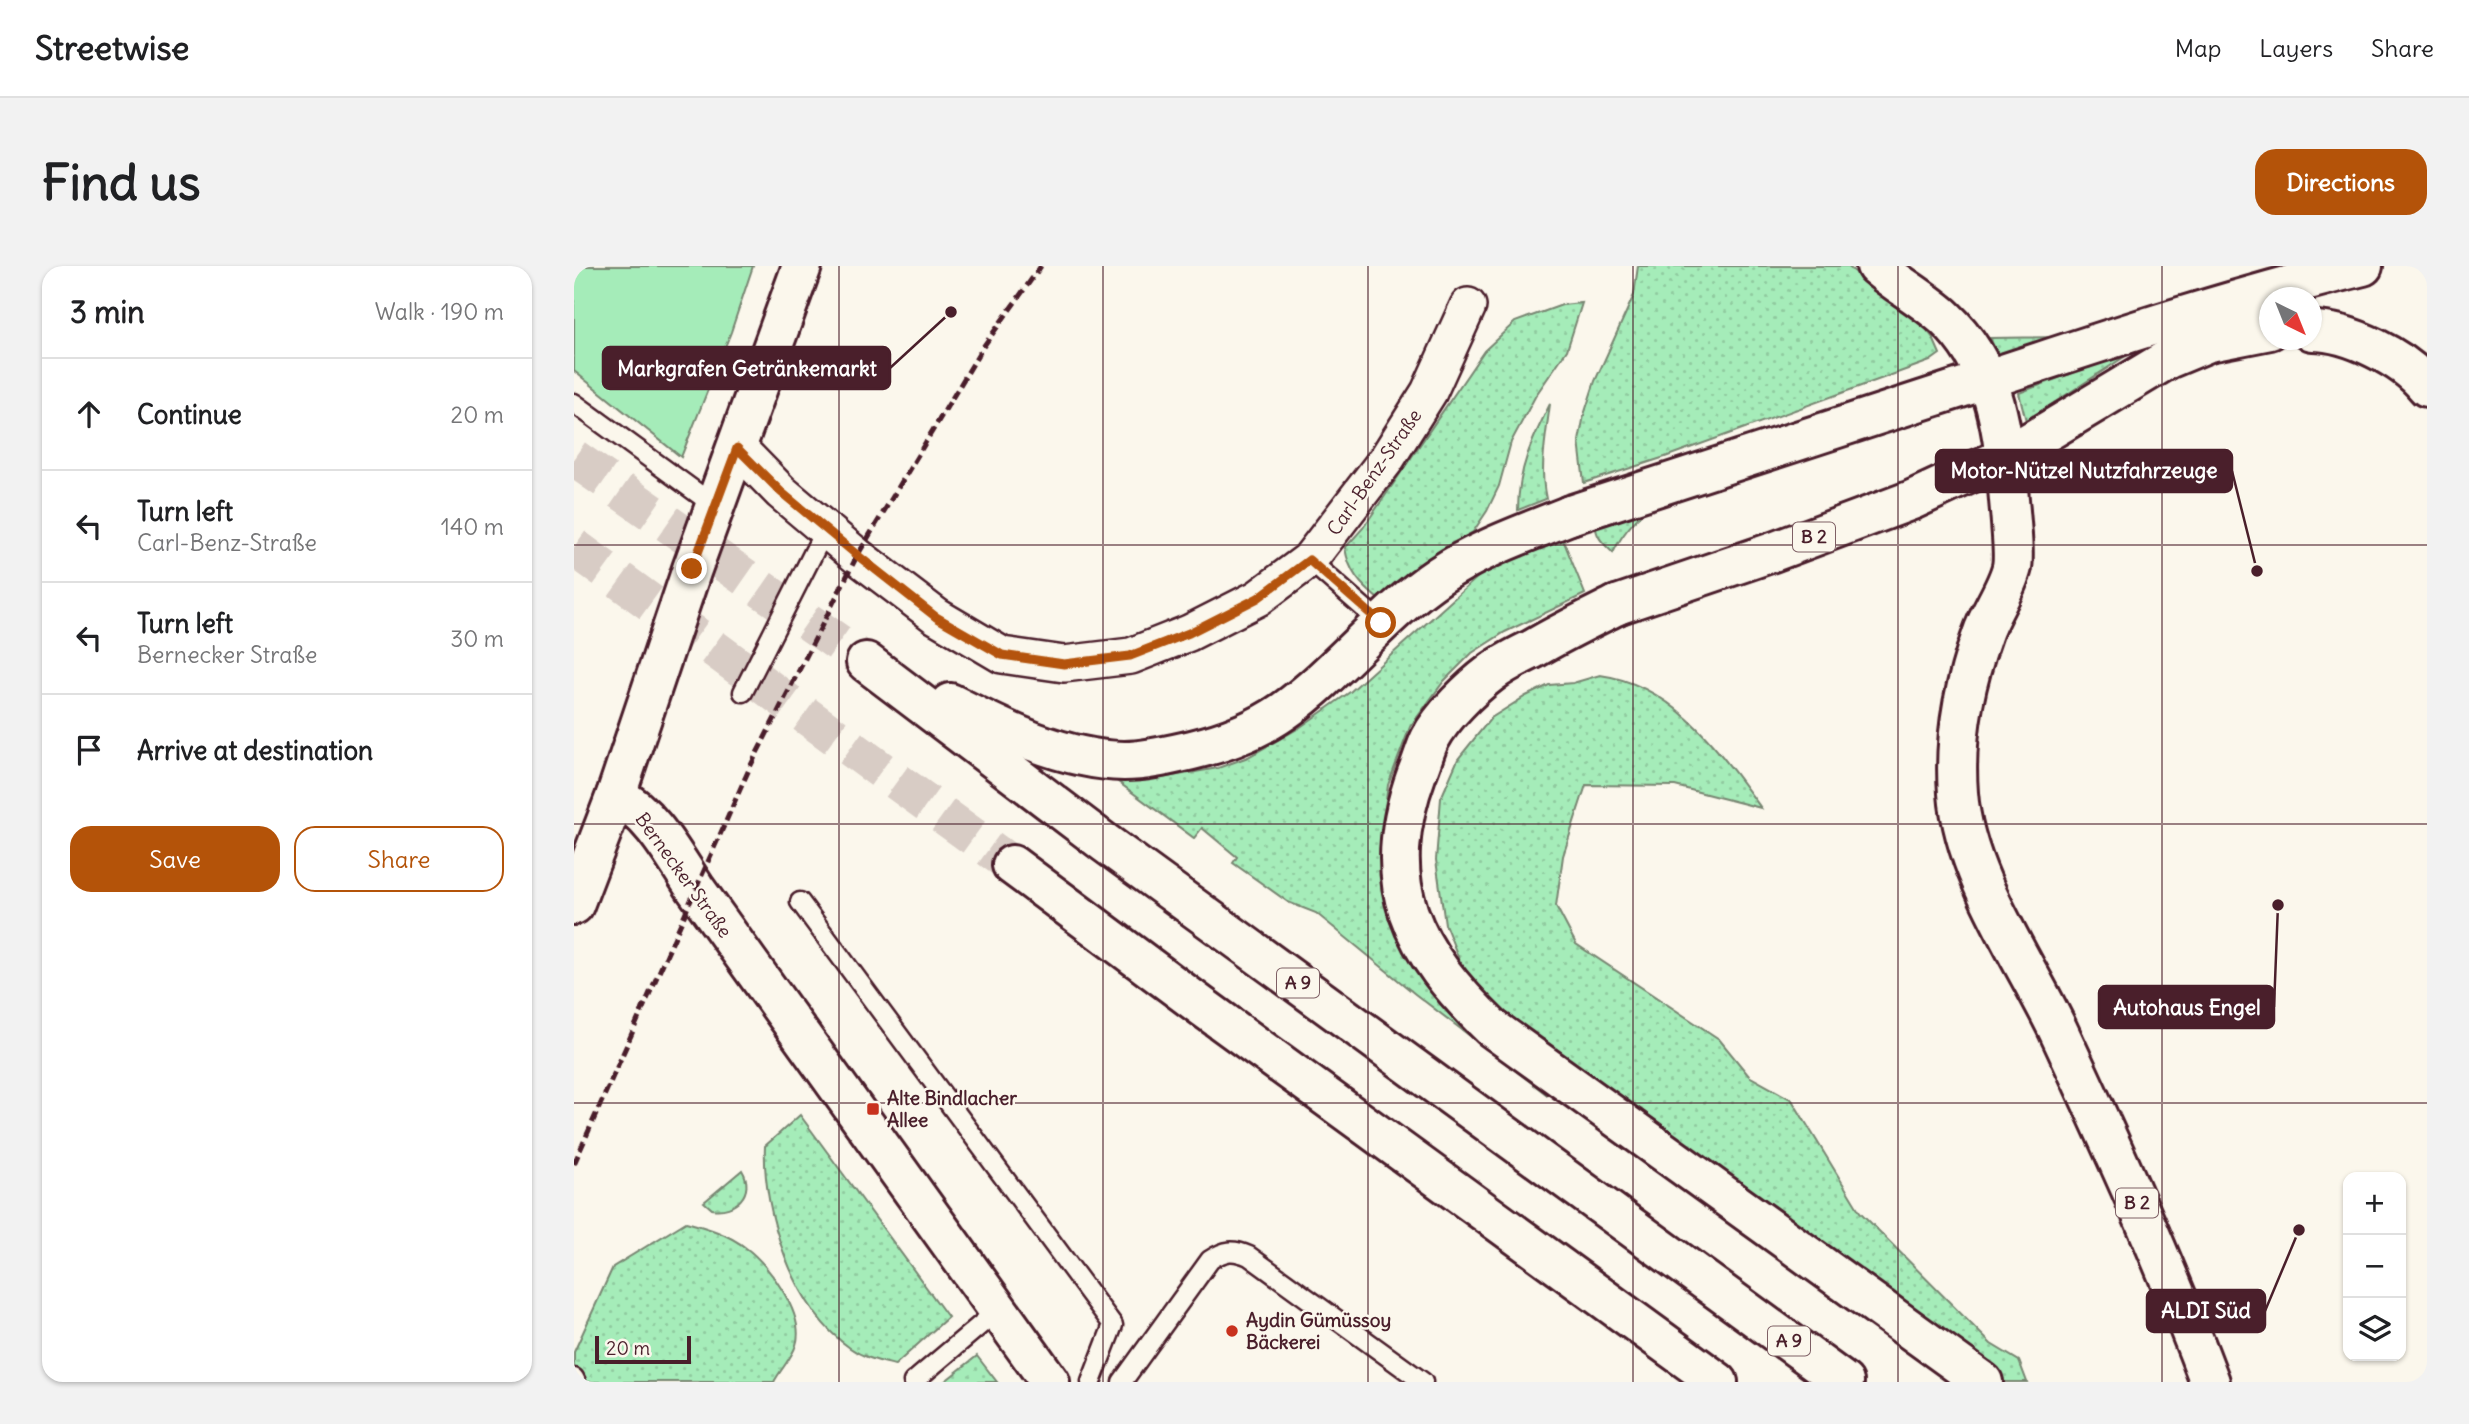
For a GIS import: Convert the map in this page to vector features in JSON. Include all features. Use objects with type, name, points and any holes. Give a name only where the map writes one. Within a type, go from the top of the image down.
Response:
[{"type":"main road","points":[[574,905],[616,795],[692,569],[802,266]]},
{"type":"main road","name":"B 2","points":[[1876,266],[1944,318],[1973,351],[1988,379],[1999,419],[2005,457],[2012,567],[1981,636],[1956,745],[1962,824],[1976,872],[2056,1028],[2123,1171],[2210,1382]]},
{"type":"main road","points":[[1381,623],[1440,575],[1488,549],[1570,515],[2140,329],[2298,282],[2363,266]]},
{"type":"main road","points":[[2005,457],[2168,359],[2209,342],[2259,332]]},
{"type":"main road","points":[[2322,333],[2355,340],[2390,357],[2427,387]]},
{"type":"main road","name":"B 2","points":[[1983,1382],[1492,1028],[1459,996],[1419,936],[1404,898],[1399,866],[1400,836],[1409,795],[1431,738],[1461,701],[1492,672],[1617,605],[1773,552],[1912,500],[2005,457]]},
{"type":"main road","name":"A 9","points":[[1381,623],[1285,710],[1250,731],[1206,747],[1162,757],[1124,761],[1071,753],[1003,730],[866,662],[1105,843],[1844,1382]]},
{"type":"main road","name":"Bernecker Straße","points":[[616,795],[628,802],[656,830],[1050,1382]]},
{"type":"main road","points":[[1012,865],[1718,1382]]},
{"type":"street","name":"Carl-Benz-Straße","points":[[737,448],[781,492],[936,617],[1002,655],[1064,664],[1130,656],[1189,633],[1258,598],[1309,560],[1386,460],[1422,403],[1468,306]]},
{"type":"lane","points":[[574,403],[715,506]]},
{"type":"lane","points":[[743,692],[826,528]]},
{"type":"lane","points":[[1309,560],[1381,623]]},
{"type":"lane","points":[[800,902],[1113,1325],[1091,1382]]},
{"type":"lane","points":[[1122,1382],[1210,1260],[1223,1251],[1234,1249],[1249,1256],[1423,1382]]},
{"type":"lane","points":[[913,1382],[998,1310]]},
{"type":"green space","points":[[574,266],[753,266],[731,332],[681,457],[574,371]]},
{"type":"green space","points":[[1638,266],[1847,266],[1923,325],[1940,354],[1930,361],[1665,457],[1584,483],[1579,441],[1584,415],[1595,381],[1634,295]]},
{"type":"green space","points":[[1582,303],[1567,350],[1536,395],[1511,442],[1499,486],[1473,532],[1433,556],[1390,595],[1378,599],[1356,577],[1345,548],[1363,528],[1484,351],[1515,322],[1562,305]]},
{"type":"green space","points":[[2066,337],[2001,362],[1990,338]]},
{"type":"green space","points":[[2138,348],[2026,421],[2019,393]]},
{"type":"green space","points":[[1550,404],[1543,464],[1546,499],[1518,510],[1523,468]]},
{"type":"green space","points":[[1660,498],[1627,530],[1613,553],[1600,539],[1596,522]]},
{"type":"green space","points":[[1562,537],[1585,594],[1505,632],[1472,653],[1444,681],[1410,727],[1388,785],[1380,845],[1387,892],[1543,1085],[1546,1094],[1415,994],[1316,913],[1288,902],[1233,863],[1237,857],[1202,828],[1194,838],[1106,773],[1161,778],[1218,768],[1248,757],[1299,728],[1350,692],[1480,575],[1511,558]]},
{"type":"green space","points":[[1600,675],[1627,681],[1673,706],[1711,744],[1761,808],[1675,786],[1586,785],[1563,856],[1556,906],[1576,944],[1719,1039],[1749,1076],[1792,1100],[1860,1212],[1991,1344],[2019,1361],[2027,1382],[2001,1382],[1719,1169],[1523,1026],[1477,990],[1465,974],[1445,924],[1436,860],[1441,798],[1458,759],[1491,718],[1526,696],[1549,685],[1573,683]]},
{"type":"green space","points":[[800,1115],[948,1317],[895,1365],[861,1354],[830,1331],[813,1309],[785,1257],[769,1200],[765,1146]]},
{"type":"green space","points":[[742,1170],[746,1186],[741,1200],[728,1208],[720,1209],[712,1209],[704,1202]]},
{"type":"green space","points":[[686,1222],[718,1232],[739,1243],[755,1256],[783,1291],[796,1319],[798,1333],[794,1350],[774,1382],[574,1382],[574,1352],[613,1267]]},
{"type":"green space","points":[[977,1356],[997,1382],[944,1382]]},
{"type":"tunnel","points":[[574,458],[866,662]]},
{"type":"tunnel","points":[[574,547],[1012,865]]},
{"type":"railway","points":[[574,1164],[750,767],[857,556],[983,347],[1041,266]]},
{"type":"place","name":"Markgrafen Getränkemarkt","points":[[951,312]]},
{"type":"place","name":"Motor-Nützel Nutzfahrzeuge","points":[[2257,571]]},
{"type":"place","name":"Autohaus Engel","points":[[2278,905]]},
{"type":"place","name":"Alte Bindlacher Allee","points":[[873,1109]]},
{"type":"place","name":"ALDI Süd","points":[[2299,1230]]},
{"type":"place","name":"Aydin Gümüssoy Bäckerei","points":[[1232,1331]]},
{"type":"route","points":[[692,569],[737,448],[781,492],[936,617],[1002,655],[1064,664],[1130,656],[1189,633],[1258,598],[1309,560],[1381,623]]}]
